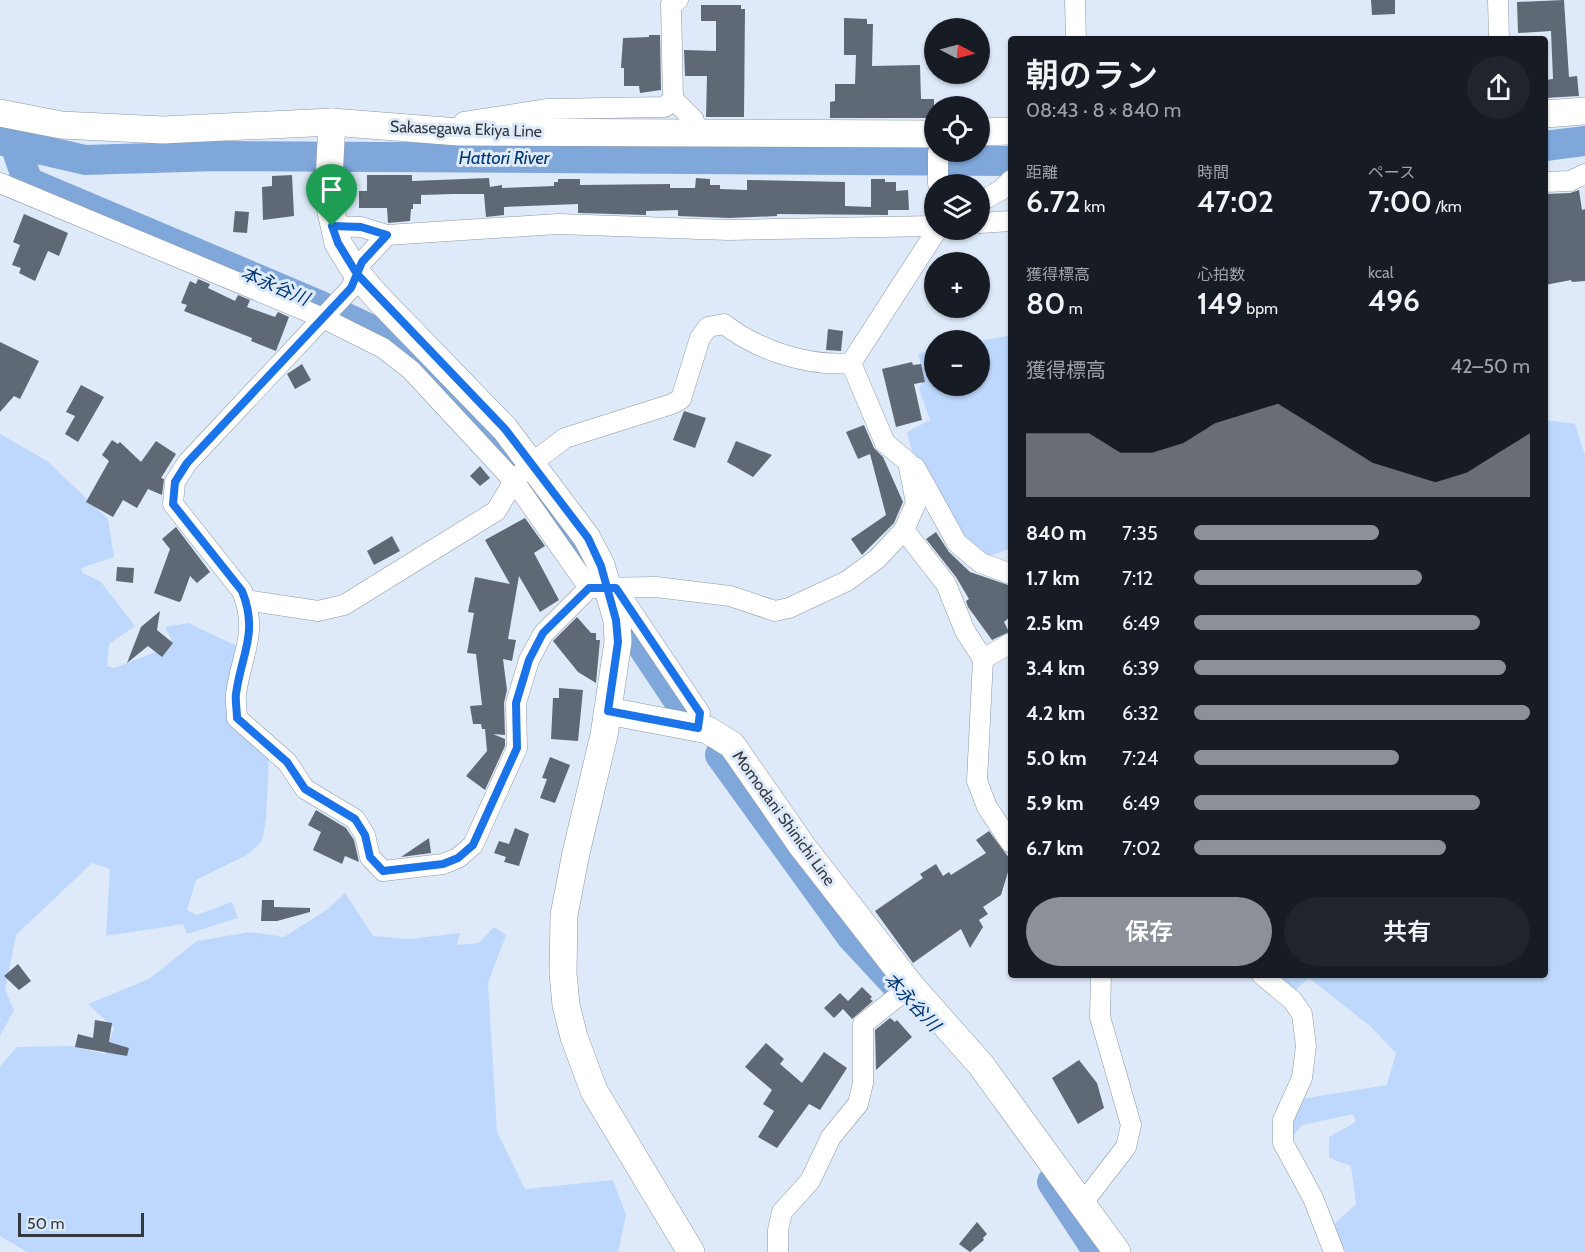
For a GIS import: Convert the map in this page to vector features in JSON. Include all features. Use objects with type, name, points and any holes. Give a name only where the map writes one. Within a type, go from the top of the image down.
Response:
[{"type":"main road","points":[[1548,114],[1585,111]]},
{"type":"main road","name":"Sakasegawa Ekiya Line","points":[[0,113],[61,125],[163,130],[331,133],[924,134]]},
{"type":"main road","points":[[990,132],[1008,131]]},
{"type":"main road","points":[[331,133],[328,180],[332,226],[354,281],[505,429],[523,472],[588,538],[601,566],[604,588],[616,620],[618,642],[608,711],[564,915],[563,973],[566,1005],[574,1037],[594,1091],[691,1252]]},
{"type":"main road","name":"Momodani Shinichi Line","points":[[608,711],[708,730],[732,745],[802,846],[911,986],[981,1065],[1117,1252]]},
{"type":"street","points":[[678,0],[671,4],[673,99],[694,120],[694,134]]},
{"type":"street","points":[[1075,0],[1076,36]]},
{"type":"street","points":[[1498,0],[1499,36]]},
{"type":"street","points":[[458,132],[464,122],[548,109],[664,107],[673,99]]},
{"type":"street","points":[[1548,182],[1570,181],[1585,174]]},
{"type":"street","points":[[0,183],[323,318],[383,348],[411,370],[523,472]]},
{"type":"street","points":[[990,196],[1008,183]]},
{"type":"street","points":[[990,222],[1008,221]]},
{"type":"street","points":[[332,226],[361,227],[387,235],[558,224],[729,231],[924,226]]},
{"type":"street","points":[[387,235],[362,262],[354,281],[323,318],[187,463],[175,482],[173,504],[242,591],[245,600],[250,627],[246,656],[236,695],[237,718],[287,762],[305,789],[355,819],[365,835],[370,857],[383,871],[443,864],[458,858],[473,845],[517,748],[516,703],[529,660],[543,633],[604,588],[656,586],[730,596],[775,611],[789,609],[847,580],[877,559],[904,530],[916,503],[908,462]]},
{"type":"street","points":[[851,363],[931,240]]},
{"type":"street","points":[[245,600],[318,611],[344,605],[496,511],[523,472],[565,438],[672,404],[681,399],[700,338],[708,327],[724,324],[744,340],[770,351],[834,365],[851,363]]},
{"type":"street","points":[[851,363],[885,443],[914,466],[957,543],[981,563],[1008,573]]},
{"type":"street","points":[[904,530],[946,584],[965,631],[983,659],[977,781],[987,807],[1008,838]]},
{"type":"street","points":[[604,588],[700,713],[698,728]]},
{"type":"street","points":[[983,659],[1008,645]]},
{"type":"street","points":[[1082,1204],[1106,1176],[1126,1147],[1131,1125],[1100,1017],[1101,978]]},
{"type":"street","points":[[1266,978],[1292,1000],[1302,1014],[1305,1046],[1302,1078],[1282,1120],[1283,1143],[1313,1198],[1334,1252]]},
{"type":"street","points":[[778,1252],[778,1230],[782,1212],[810,1181],[831,1137],[858,1104],[863,1083],[863,1024],[911,986]]},
{"type":"shaded area","points":[[1008,336],[1008,549],[987,557],[958,532],[912,451],[907,432],[930,420],[919,388],[924,379],[924,396],[990,396],[990,339]]},
{"type":"shaded area","points":[[924,352],[924,379],[918,354]]},
{"type":"shaded area","points":[[1548,420],[1575,424],[1585,455],[1585,1252],[1347,1252],[1329,1229],[1356,1204],[1351,1166],[1329,1158],[1329,1137],[1356,1122],[1353,1114],[1302,1125],[1292,1137],[1289,1125],[1301,1099],[1387,1085],[1396,1053],[1370,1026],[1309,978],[1548,978]]},
{"type":"shaded area","points":[[0,434],[47,461],[108,519],[114,557],[81,568],[83,573],[101,582],[135,626],[109,644],[107,666],[114,668],[158,651],[172,641],[165,627],[188,623],[241,648],[227,687],[228,710],[269,757],[266,818],[262,841],[247,855],[196,880],[187,910],[197,915],[232,902],[238,918],[187,934],[183,924],[106,936],[110,869],[92,863],[16,935],[5,990],[14,1010],[0,1036]]},
{"type":"shaded area","points":[[345,893],[373,936],[409,939],[460,933],[457,945],[479,943],[494,927],[506,935],[488,983],[497,1132],[525,1189],[613,1180],[626,1215],[618,1252],[27,1252],[0,1236],[0,1066],[17,1047],[71,1046],[105,1054],[114,1028],[88,1004],[149,979],[197,941],[250,932],[284,937],[328,909]]},
{"type":"shaded area","points":[[1275,978],[1309,978],[1293,992]]},
{"type":"building","points":[[1371,0],[1395,0],[1395,14],[1372,15]]},
{"type":"building","points":[[1564,0],[1569,77],[1577,76],[1579,96],[1548,98],[1548,80],[1553,79],[1551,31],[1518,33],[1517,2]]},
{"type":"building","points":[[701,5],[741,5],[741,9],[745,9],[744,117],[706,117],[707,76],[685,76],[684,50],[716,51],[716,21],[701,21]]},
{"type":"building","points":[[844,18],[867,19],[867,24],[873,24],[872,66],[920,65],[924,118],[830,118],[830,102],[835,101],[835,84],[855,84],[856,55],[844,55]]},
{"type":"building","points":[[649,35],[660,35],[661,90],[640,93],[639,86],[624,86],[624,68],[621,68],[623,38],[649,37]]},
{"type":"building","points":[[292,175],[294,216],[263,220],[262,187],[272,186],[272,176]]},
{"type":"building","points":[[367,175],[412,175],[412,181],[489,178],[490,187],[502,185],[502,188],[554,186],[554,182],[558,182],[558,179],[580,179],[580,185],[670,184],[670,188],[695,188],[696,178],[710,179],[710,185],[720,185],[720,189],[747,190],[747,180],[845,182],[845,206],[871,207],[871,179],[885,179],[885,182],[896,182],[896,191],[908,190],[909,210],[888,210],[888,215],[777,214],[777,216],[729,218],[678,216],[678,210],[646,211],[646,215],[578,213],[578,204],[504,207],[504,215],[486,217],[484,194],[453,194],[421,195],[421,204],[413,204],[410,221],[388,223],[387,208],[359,208],[359,191],[367,191]]},
{"type":"building","points":[[1579,190],[1582,210],[1585,209],[1585,281],[1572,282],[1571,280],[1548,284],[1548,194],[1570,193]]},
{"type":"building","points":[[235,211],[249,212],[247,233],[233,232]]},
{"type":"building","points":[[24,214],[68,233],[59,256],[48,251],[35,281],[19,273],[21,268],[12,265],[20,245],[13,242]]},
{"type":"building","points":[[198,279],[210,284],[208,288],[235,301],[238,295],[250,300],[247,307],[275,317],[278,312],[289,317],[276,351],[251,341],[252,338],[184,311],[187,305],[181,303],[190,281],[196,284]]},
{"type":"building","points":[[828,329],[843,331],[841,351],[826,350]]},
{"type":"building","points":[[0,342],[39,361],[20,399],[14,396],[0,412]]},
{"type":"building","points":[[912,362],[913,365],[921,364],[924,382],[914,384],[922,420],[896,427],[882,369]]},
{"type":"building","points":[[302,364],[311,380],[295,389],[287,374]]},
{"type":"building","points":[[81,385],[104,397],[78,442],[65,434],[75,416],[66,412]]},
{"type":"building","points":[[684,411],[706,418],[695,448],[673,440]]},
{"type":"building","points":[[864,425],[874,448],[883,457],[903,502],[894,523],[862,555],[851,539],[886,515],[870,454],[858,459],[846,432]]},
{"type":"building","points":[[112,440],[118,444],[120,442],[141,462],[156,441],[176,454],[161,478],[164,479],[162,495],[148,489],[137,508],[123,500],[113,517],[86,502],[109,461],[102,455]]},
{"type":"building","points":[[736,441],[772,455],[753,477],[727,462]]},
{"type":"building","points":[[480,466],[490,478],[480,486],[470,476]]},
{"type":"building","points":[[525,518],[545,546],[534,553],[559,600],[540,612],[519,576],[508,639],[516,640],[512,661],[503,659],[507,690],[504,703],[505,735],[493,734],[505,739],[505,746],[485,790],[466,776],[487,751],[485,729],[482,729],[481,724],[473,724],[470,706],[482,705],[476,654],[467,653],[474,613],[468,612],[475,577],[510,584],[485,540]]},
{"type":"building","points":[[176,527],[210,572],[197,583],[190,576],[179,602],[154,593],[170,549],[162,539]]},
{"type":"building","points":[[936,532],[949,552],[970,572],[1008,585],[1008,619],[1004,622],[1008,632],[992,640],[968,607],[966,601],[969,599],[956,577],[926,539]]},
{"type":"building","points":[[392,536],[400,551],[374,565],[367,551]]},
{"type":"building","points":[[117,567],[134,568],[133,583],[116,581]]},
{"type":"building","points":[[160,611],[157,630],[173,643],[162,657],[148,646],[127,663],[141,627]]},
{"type":"building","points":[[577,617],[591,633],[596,633],[596,640],[600,640],[596,683],[578,672],[553,641]]},
{"type":"building","points":[[559,688],[583,690],[578,741],[551,739],[553,698],[559,698]]},
{"type":"building","points":[[550,757],[570,765],[555,803],[540,798],[547,779],[542,778]]},
{"type":"building","points":[[316,810],[346,828],[354,840],[359,862],[345,856],[342,864],[313,850],[321,832],[308,825]]},
{"type":"building","points":[[515,828],[529,834],[519,866],[504,862],[506,857],[494,853],[499,841],[509,844]]},
{"type":"building","points":[[989,831],[1008,857],[1008,872],[1001,895],[983,907],[988,914],[979,920],[983,927],[970,948],[961,929],[913,963],[875,911],[923,878],[920,874],[936,864],[943,876],[949,872],[951,875],[986,853],[976,840]]},
{"type":"building","points":[[429,838],[431,853],[401,857]]},
{"type":"building","points":[[262,900],[274,900],[274,907],[310,908],[310,912],[277,921],[261,921]]},
{"type":"building","points":[[18,964],[31,981],[19,990],[4,976]]},
{"type":"building","points":[[862,987],[873,1001],[852,1019],[843,1009],[834,1018],[824,1008],[840,993],[848,1001]]},
{"type":"building","points":[[890,1018],[895,1022],[897,1020],[912,1037],[876,1070],[875,1030]]},
{"type":"building","points":[[95,1020],[112,1023],[109,1042],[129,1048],[127,1056],[75,1047],[78,1034],[93,1038]]},
{"type":"building","points":[[766,1043],[784,1059],[780,1064],[802,1083],[824,1052],[847,1068],[820,1110],[809,1104],[777,1148],[758,1137],[774,1111],[763,1104],[772,1090],[745,1067]]},
{"type":"building","points":[[1079,1060],[1097,1083],[1104,1108],[1078,1124],[1052,1078]]},
{"type":"building","points":[[977,1222],[987,1234],[984,1240],[970,1252],[959,1244]]},
{"type":"waterway","name":"Hattori River","points":[[0,140],[85,160],[218,156],[1008,161]]},
{"type":"waterway","name":"Hattori River","points":[[1548,146],[1585,141]]},
{"type":"waterway","name":"本永谷川","points":[[15,145],[28,182],[319,305],[370,329],[416,357],[532,484],[580,555]]},
{"type":"waterway","name":"本永谷川","points":[[636,637],[682,706]]},
{"type":"waterway","name":"本永谷川","points":[[720,755],[851,936],[902,991]]},
{"type":"waterway","name":"本永谷川","points":[[1052,1182],[1098,1252]]},
{"type":"route","points":[[332,226],[338,243],[357,274],[351,288],[187,463],[175,482],[173,504],[242,591],[245,600],[250,627],[246,656],[236,695],[237,718],[287,762],[305,789],[355,819],[365,835],[370,857],[383,871],[443,864],[458,858],[473,845],[488,815],[517,748],[516,703],[529,660],[543,633],[589,588],[608,588],[616,588],[700,713],[698,728],[671,721],[608,711],[618,642],[616,620],[608,588],[601,566],[588,538],[505,429],[357,274],[362,262],[387,235],[361,227],[332,226]]}]
